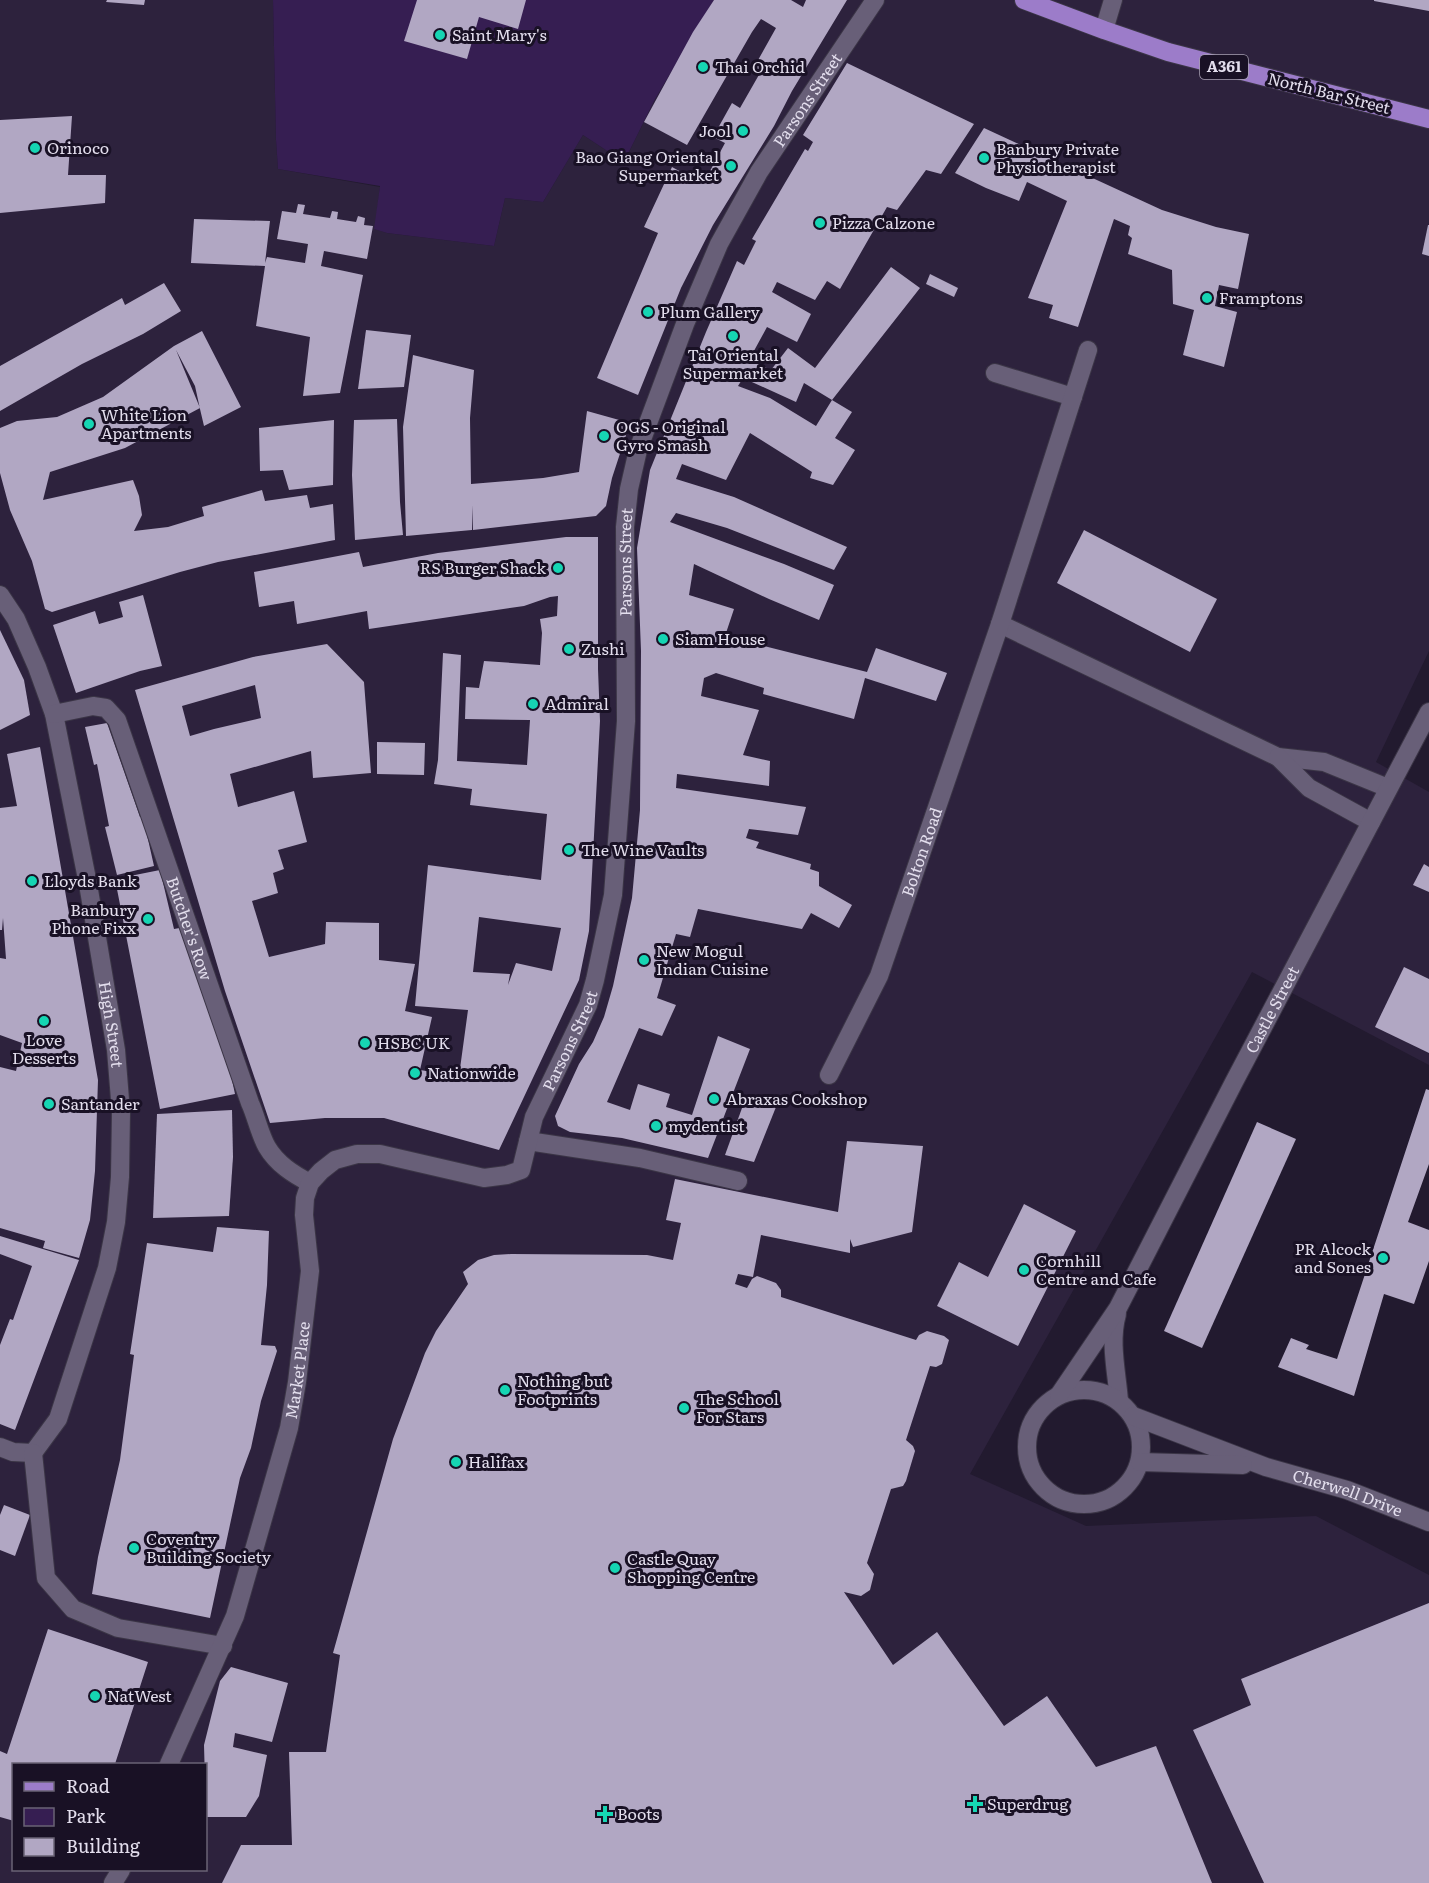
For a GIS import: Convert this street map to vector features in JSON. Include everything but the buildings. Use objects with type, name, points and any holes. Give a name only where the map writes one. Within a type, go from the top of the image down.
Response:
[{"type":"main road","name":"North Bar Street","points":[[1024,0],[1168,52],[1429,119]]},
{"type":"street","name":"Parsons Street","points":[[310,1183],[335,1160],[357,1154],[380,1154],[484,1178],[507,1175],[521,1170],[534,1117],[588,1005],[598,970],[613,895],[626,721],[625,527],[629,489],[638,450],[685,324],[719,244],[759,172],[875,0]]},
{"type":"street","points":[[1104,30],[1113,0]]},
{"type":"street","name":"Bolton Road","points":[[829,1075],[879,976],[1000,624],[1088,350]]},
{"type":"street","points":[[995,373],[1073,397]]},
{"type":"street","name":"High Street","points":[[0,595],[16,619],[54,714],[88,884],[116,1050],[121,1112],[120,1177],[116,1222],[106,1268],[58,1419],[33,1454]]},
{"type":"street","points":[[1000,624],[1278,757],[1324,762],[1388,788]]},
{"type":"street","name":"Butcher's Row","points":[[54,714],[93,706],[106,708],[117,720],[267,1147],[280,1163],[310,1183]]},
{"type":"street","name":"Castle Street","points":[[1059,1395],[1119,1308],[1234,1082],[1429,712]]},
{"type":"street","points":[[1278,757],[1309,788],[1371,822]]},
{"type":"street","points":[[528,1141],[640,1158],[738,1181]]},
{"type":"street","name":"Market Place","points":[[169,1763],[235,1616],[289,1428],[297,1382],[310,1271],[304,1215],[305,1198],[310,1183]]},
{"type":"street","name":"Castle Street","points":[[1119,1308],[1114,1325],[1119,1401]]},
{"type":"street","points":[[1085,1389],[1104,1393],[1119,1401],[1133,1416],[1140,1434],[1140,1462],[1131,1480],[1114,1496],[1095,1503],[1068,1502],[1048,1491],[1034,1474],[1029,1462],[1027,1440],[1033,1421],[1043,1406],[1059,1395],[1085,1389]]},
{"type":"street","name":"Cherwell Drive","points":[[1133,1416],[1266,1467],[1347,1490],[1429,1522]]},
{"type":"street","points":[[0,1447],[13,1452],[33,1454],[46,1578],[74,1609],[118,1628],[223,1646]]},
{"type":"street","name":"Cherwell Drive","points":[[1140,1462],[1266,1467]]},
{"type":"shaded area","points":[[0,0],[273,0],[278,169],[380,187],[375,229],[387,233],[494,246],[505,198],[543,202],[583,135],[624,162],[654,101],[714,0],[1429,0],[1429,651],[1376,762],[1429,792],[1429,1065],[1252,972],[970,1474],[1086,1526],[1316,1516],[1429,1575],[1429,1883],[0,1883]]},
{"type":"green space","points":[[273,0],[714,0],[654,101],[624,162],[583,135],[543,202],[505,198],[494,246],[387,233],[374,229],[380,186],[278,169]]},
{"type":"place","name":"Saint Mary's","points":[[440,35]]},
{"type":"place","name":"Thai Orchid","points":[[703,67]]},
{"type":"place","name":"Jool","points":[[743,131]]},
{"type":"place","name":"Orinoco","points":[[35,148]]},
{"type":"place","name":"Banbury Private Physiotherapist","points":[[984,158]]},
{"type":"place","name":"Bao Giang Oriental Supermarket","points":[[731,166]]},
{"type":"place","name":"Pizza Calzone","points":[[820,223]]},
{"type":"place","name":"Framptons","points":[[1207,298]]},
{"type":"place","name":"Plum Gallery","points":[[648,312]]},
{"type":"place","name":"Tai Oriental Supermarket","points":[[733,336]]},
{"type":"place","name":"White Lion Apartments","points":[[89,424]]},
{"type":"place","name":"OGS - Original Gyro Smash","points":[[604,436]]},
{"type":"place","name":"RS Burger Shack","points":[[558,568]]},
{"type":"place","name":"Siam House","points":[[663,639]]},
{"type":"place","name":"Zushi","points":[[569,649]]},
{"type":"place","name":"Admiral","points":[[533,704]]},
{"type":"place","name":"The Wine Vaults","points":[[569,850]]},
{"type":"place","name":"Lloyds Bank","points":[[32,881]]},
{"type":"place","name":"Banbury Phone Fixx","points":[[148,919]]},
{"type":"place","name":"New Mogul Indian Cuisine","points":[[644,960]]},
{"type":"place","name":"Love Desserts","points":[[44,1021]]},
{"type":"place","name":"HSBC UK","points":[[365,1043]]},
{"type":"place","name":"Nationwide","points":[[415,1073]]},
{"type":"place","name":"Abraxas Cookshop","points":[[714,1099]]},
{"type":"place","name":"Santander","points":[[49,1104]]},
{"type":"place","name":"mydentist","points":[[656,1126]]},
{"type":"place","name":"PR Alcock and Sones","points":[[1383,1258]]},
{"type":"place","name":"Cornhill Centre and Cafe","points":[[1024,1270]]},
{"type":"place","name":"Nothing but Footprints","points":[[505,1390]]},
{"type":"place","name":"The School For Stars","points":[[684,1408]]},
{"type":"place","name":"Halifax","points":[[456,1462]]},
{"type":"place","name":"Coventry Building Society","points":[[134,1548]]},
{"type":"place","name":"Castle Quay Shopping Centre","points":[[615,1568]]},
{"type":"place","name":"NatWest","points":[[95,1696]]},
{"type":"place","name":"Superdrug","points":[[975,1804]]},
{"type":"place","name":"Boots","points":[[605,1814]]}]
